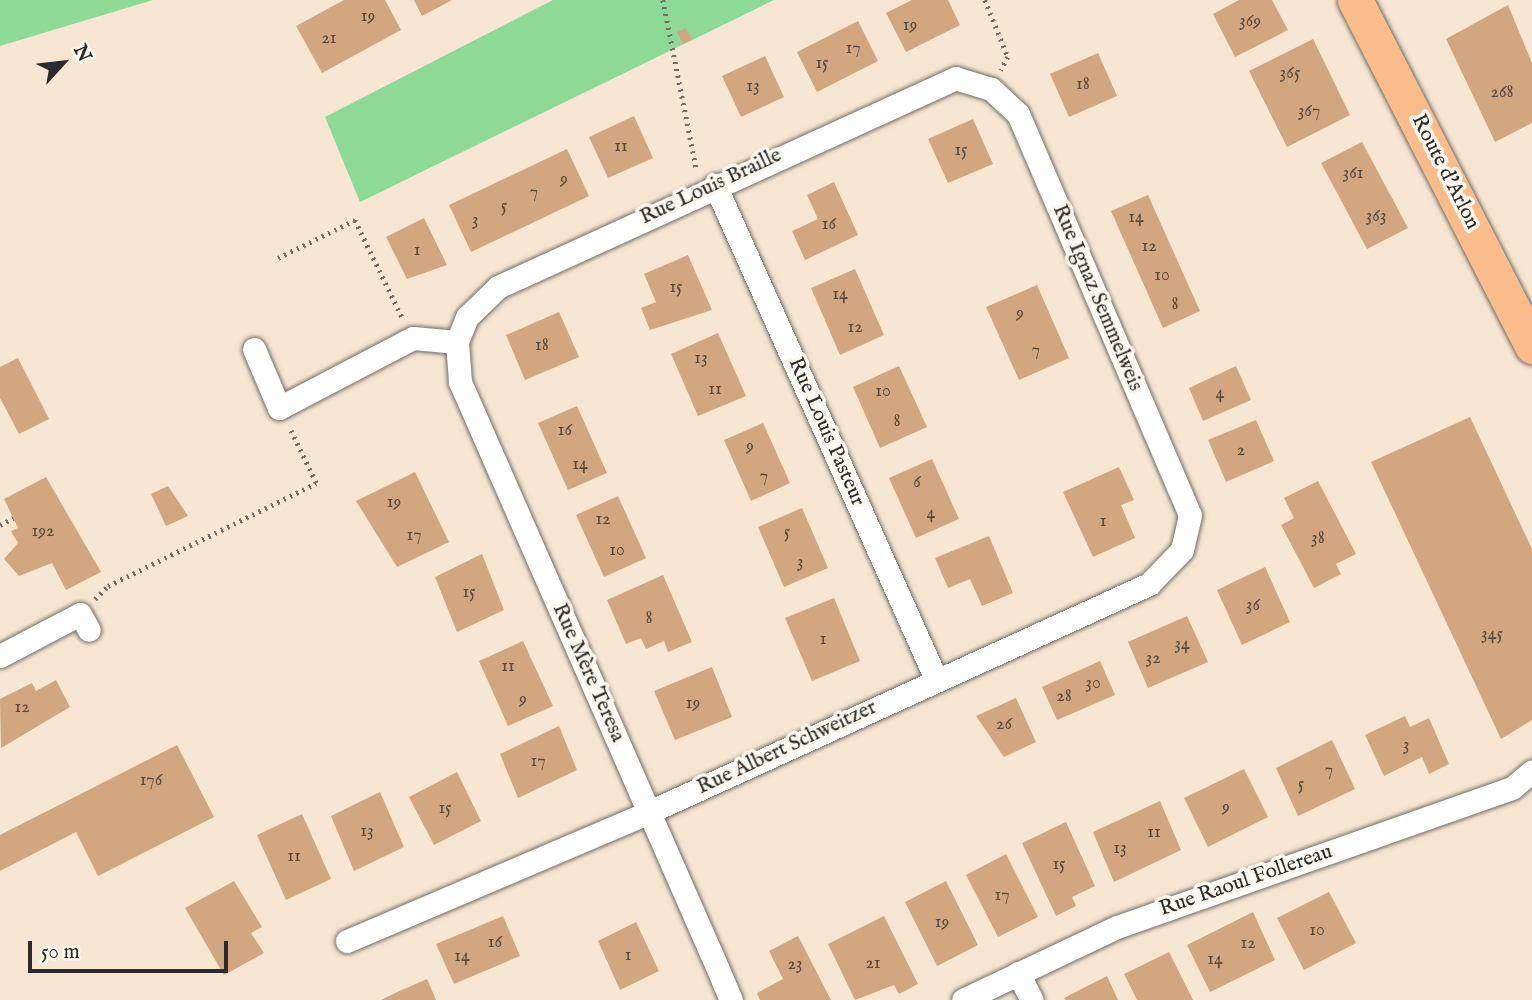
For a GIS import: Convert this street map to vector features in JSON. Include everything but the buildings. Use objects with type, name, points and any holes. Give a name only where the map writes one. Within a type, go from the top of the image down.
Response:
[{"type":"main road","name":"Route d'Arlon","points":[[1355,0],[1532,346]]},
{"type":"street","name":"Rue Louis Braille","points":[[457,342],[467,317],[498,287],[932,84],[956,78],[991,89]]},
{"type":"street","name":"Rue Ignaz Semmelweis","points":[[991,89],[1018,114],[1190,514]]},
{"type":"street","name":"Rue Louis Pasteur","points":[[708,188],[936,679]]},
{"type":"street","points":[[254,349],[279,408],[413,338],[457,342]]},
{"type":"street","name":"Rue Mère Teresa","points":[[457,342],[460,382],[731,1000]]},
{"type":"street","name":"Rue Albert Schweitzer","points":[[347,941],[649,812],[1149,584],[1182,550],[1190,514]]},
{"type":"street","points":[[0,656],[85,622]]},
{"type":"street","name":"Rue Raoul Follereau","points":[[963,1000],[1018,973],[1231,883],[1512,788],[1532,771]]},
{"type":"street","points":[[1018,973],[1032,1000]]},
{"type":"path","points":[[663,0],[708,188]]},
{"type":"path","points":[[985,0],[1008,57],[991,89]]},
{"type":"path","points":[[278,258],[355,220],[413,338]]},
{"type":"path","points":[[85,622],[108,586],[316,483],[279,408]]},
{"type":"path","points":[[0,525],[13,518]]},
{"type":"green space","points":[[0,0],[153,0],[0,46]]},
{"type":"green space","points":[[553,0],[774,0],[360,202],[325,117]]}]
